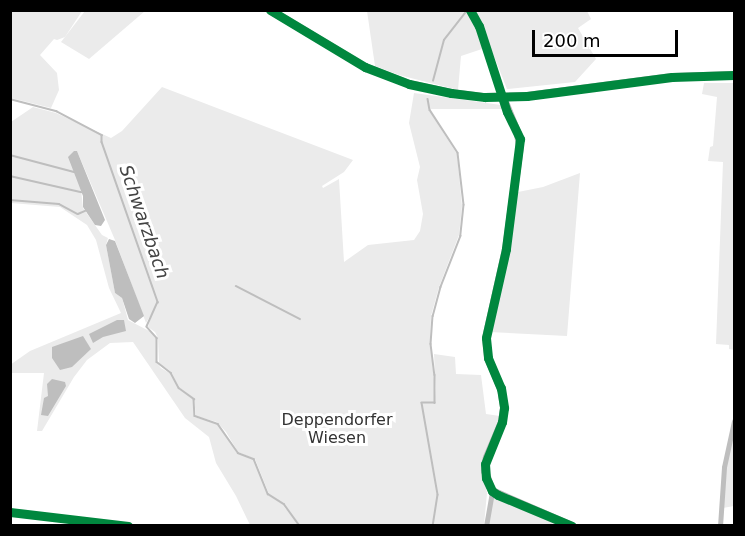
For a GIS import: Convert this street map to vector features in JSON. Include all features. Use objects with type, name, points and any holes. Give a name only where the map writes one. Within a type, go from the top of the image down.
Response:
[{"type":"street","points":[[270,10],[345,57],[384,75],[451,93],[503,97],[672,77],[735,75]]},
{"type":"street","points":[[470,10],[479,26],[518,134],[520,146],[506,249],[486,338],[488,358],[501,388],[504,408],[502,422],[485,464],[486,478],[492,491],[486,525]]},
{"type":"street","points":[[720,525],[724,467],[735,421]]},
{"type":"street","points":[[492,491],[572,525]]},
{"type":"street","points":[[10,512],[128,525]]},
{"type":"green space","points":[[10,11],[82,11],[65,37],[54,39],[40,55],[57,73],[59,90],[51,108],[11,98]]},
{"type":"green space","points":[[85,11],[145,11],[89,59],[61,42]]},
{"type":"green space","points":[[367,11],[467,11],[485,48],[461,56],[458,90],[399,75],[375,66]]},
{"type":"green space","points":[[476,11],[587,11],[591,19],[578,28],[596,59],[575,82],[507,89]]},
{"type":"green space","points":[[704,83],[734,83],[734,350],[729,349],[729,345],[716,344],[723,162],[708,161],[710,147],[713,146],[717,97],[702,94]]},
{"type":"green space","name":"Deppendorfer Wiesen","points":[[162,87],[353,160],[344,172],[322,186],[323,188],[339,179],[344,262],[368,245],[414,240],[420,231],[423,214],[417,180],[420,167],[409,123],[414,93],[501,105],[503,109],[428,109],[457,154],[462,206],[459,235],[439,287],[431,316],[430,344],[436,397],[434,354],[455,357],[456,374],[481,375],[486,414],[500,416],[482,470],[487,493],[484,525],[300,525],[284,504],[269,494],[255,459],[238,452],[217,422],[196,416],[194,398],[180,388],[169,370],[159,364],[158,338],[155,332],[148,327],[153,311],[146,323],[115,240],[77,151],[83,208],[102,235],[108,238],[106,245],[115,293],[122,298],[128,320],[153,333],[156,338],[156,362],[171,374],[179,389],[193,399],[194,417],[218,424],[237,453],[254,460],[268,495],[281,503],[299,525],[250,525],[216,463],[209,437],[185,418],[133,342],[110,343],[87,360],[74,377],[42,431],[37,431],[44,373],[11,373],[10,365],[30,351],[121,313],[109,288],[96,240],[87,225],[60,207],[11,203],[11,122],[33,107],[56,113],[111,138],[122,131]]},
{"type":"green space","points":[[580,173],[567,336],[489,332],[509,252],[518,192],[543,187]]},
{"type":"green space","points":[[734,429],[734,506],[723,508],[727,461]]},
{"type":"green space","points":[[496,497],[568,526],[488,526],[491,500]]},
{"type":"shaded area","points":[[77,151],[105,220],[101,226],[95,225],[83,207],[83,196],[68,157]]},
{"type":"shaded area","points":[[109,239],[115,241],[144,316],[135,323],[129,319],[122,298],[115,293],[106,245]]},
{"type":"shaded area","points":[[117,320],[124,320],[126,331],[103,337],[93,343],[89,334]]},
{"type":"shaded area","points":[[83,336],[91,349],[72,367],[60,370],[52,358],[52,347]]},
{"type":"shaded area","points":[[52,379],[65,382],[66,386],[48,416],[41,415],[44,398],[48,396],[47,384]]},
{"type":"waterway","points":[[433,81],[444,40],[466,12]]},
{"type":"waterway","name":"Schwarzbach","points":[[10,99],[56,111],[102,135],[102,142],[158,302],[147,327],[157,338],[157,362],[171,373],[179,388],[194,399],[195,416],[218,424],[238,453],[254,459],[268,494],[284,504],[300,526]]},
{"type":"waterway","points":[[428,99],[430,110],[458,153],[464,205],[461,236],[441,287],[433,316],[431,344],[435,375],[435,403],[422,403],[438,495],[433,526]]},
{"type":"waterway","points":[[10,155],[74,172]]},
{"type":"waterway","points":[[10,176],[81,192]]},
{"type":"waterway","points":[[10,200],[59,204],[78,214],[85,211]]},
{"type":"waterway","points":[[236,286],[300,319]]},
{"type":"cycle path","points":[[270,10],[365,67],[409,84],[451,93],[485,97],[527,96],[672,77],[734,75]]},
{"type":"cycle path","points":[[470,10],[479,26],[507,112],[520,139],[506,249],[486,338],[488,358],[501,388],[504,408],[502,422],[485,464],[486,478],[492,491],[498,495],[572,526]]},
{"type":"cycle path","points":[[10,512],[128,526]]}]
